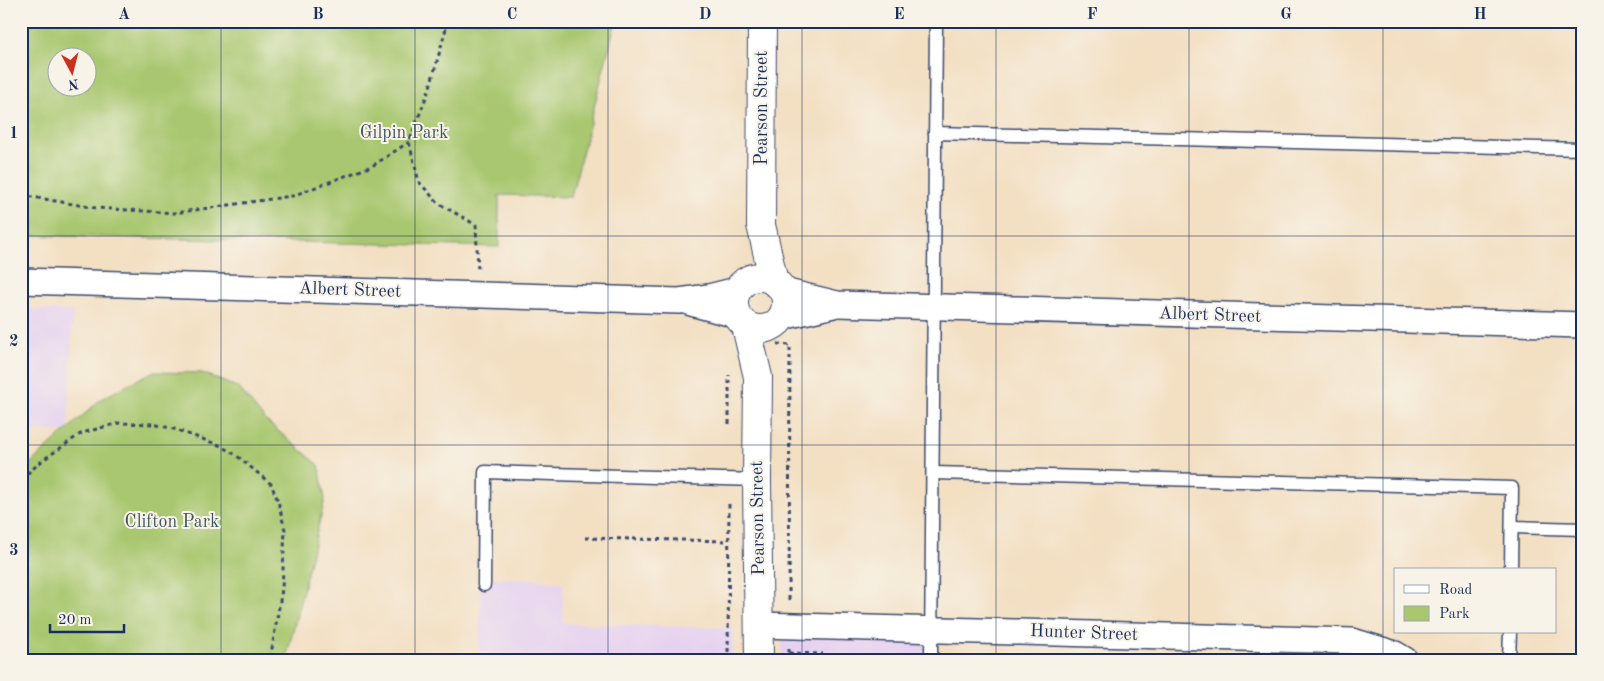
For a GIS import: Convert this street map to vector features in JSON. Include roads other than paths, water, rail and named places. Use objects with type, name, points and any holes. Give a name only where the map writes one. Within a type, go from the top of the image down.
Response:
[{"type":"street","name":"Pearson Street","points":[[759,660],[757,480],[762,21]]},
{"type":"street","name":"Albert Street","points":[[21,281],[679,301],[709,307],[760,304],[838,304],[1583,325]]},
{"type":"street","name":"Hunter Street","points":[[759,625],[1352,641],[1396,654],[1405,660]]},
{"type":"lane","points":[[931,660],[936,21]]},
{"type":"lane","points":[[935,133],[1583,149]]},
{"type":"lane","points":[[484,585],[485,472],[757,480]]},
{"type":"lane","points":[[932,473],[1512,488],[1511,568]]},
{"type":"lane","points":[[1512,527],[1583,529]]},
{"type":"lane","points":[[1509,660],[1510,634]]},
{"type":"park label","name":"Gilpin Park","points":[[404,133]]},
{"type":"park label","name":"Clifton Park","points":[[172,522]]}]
